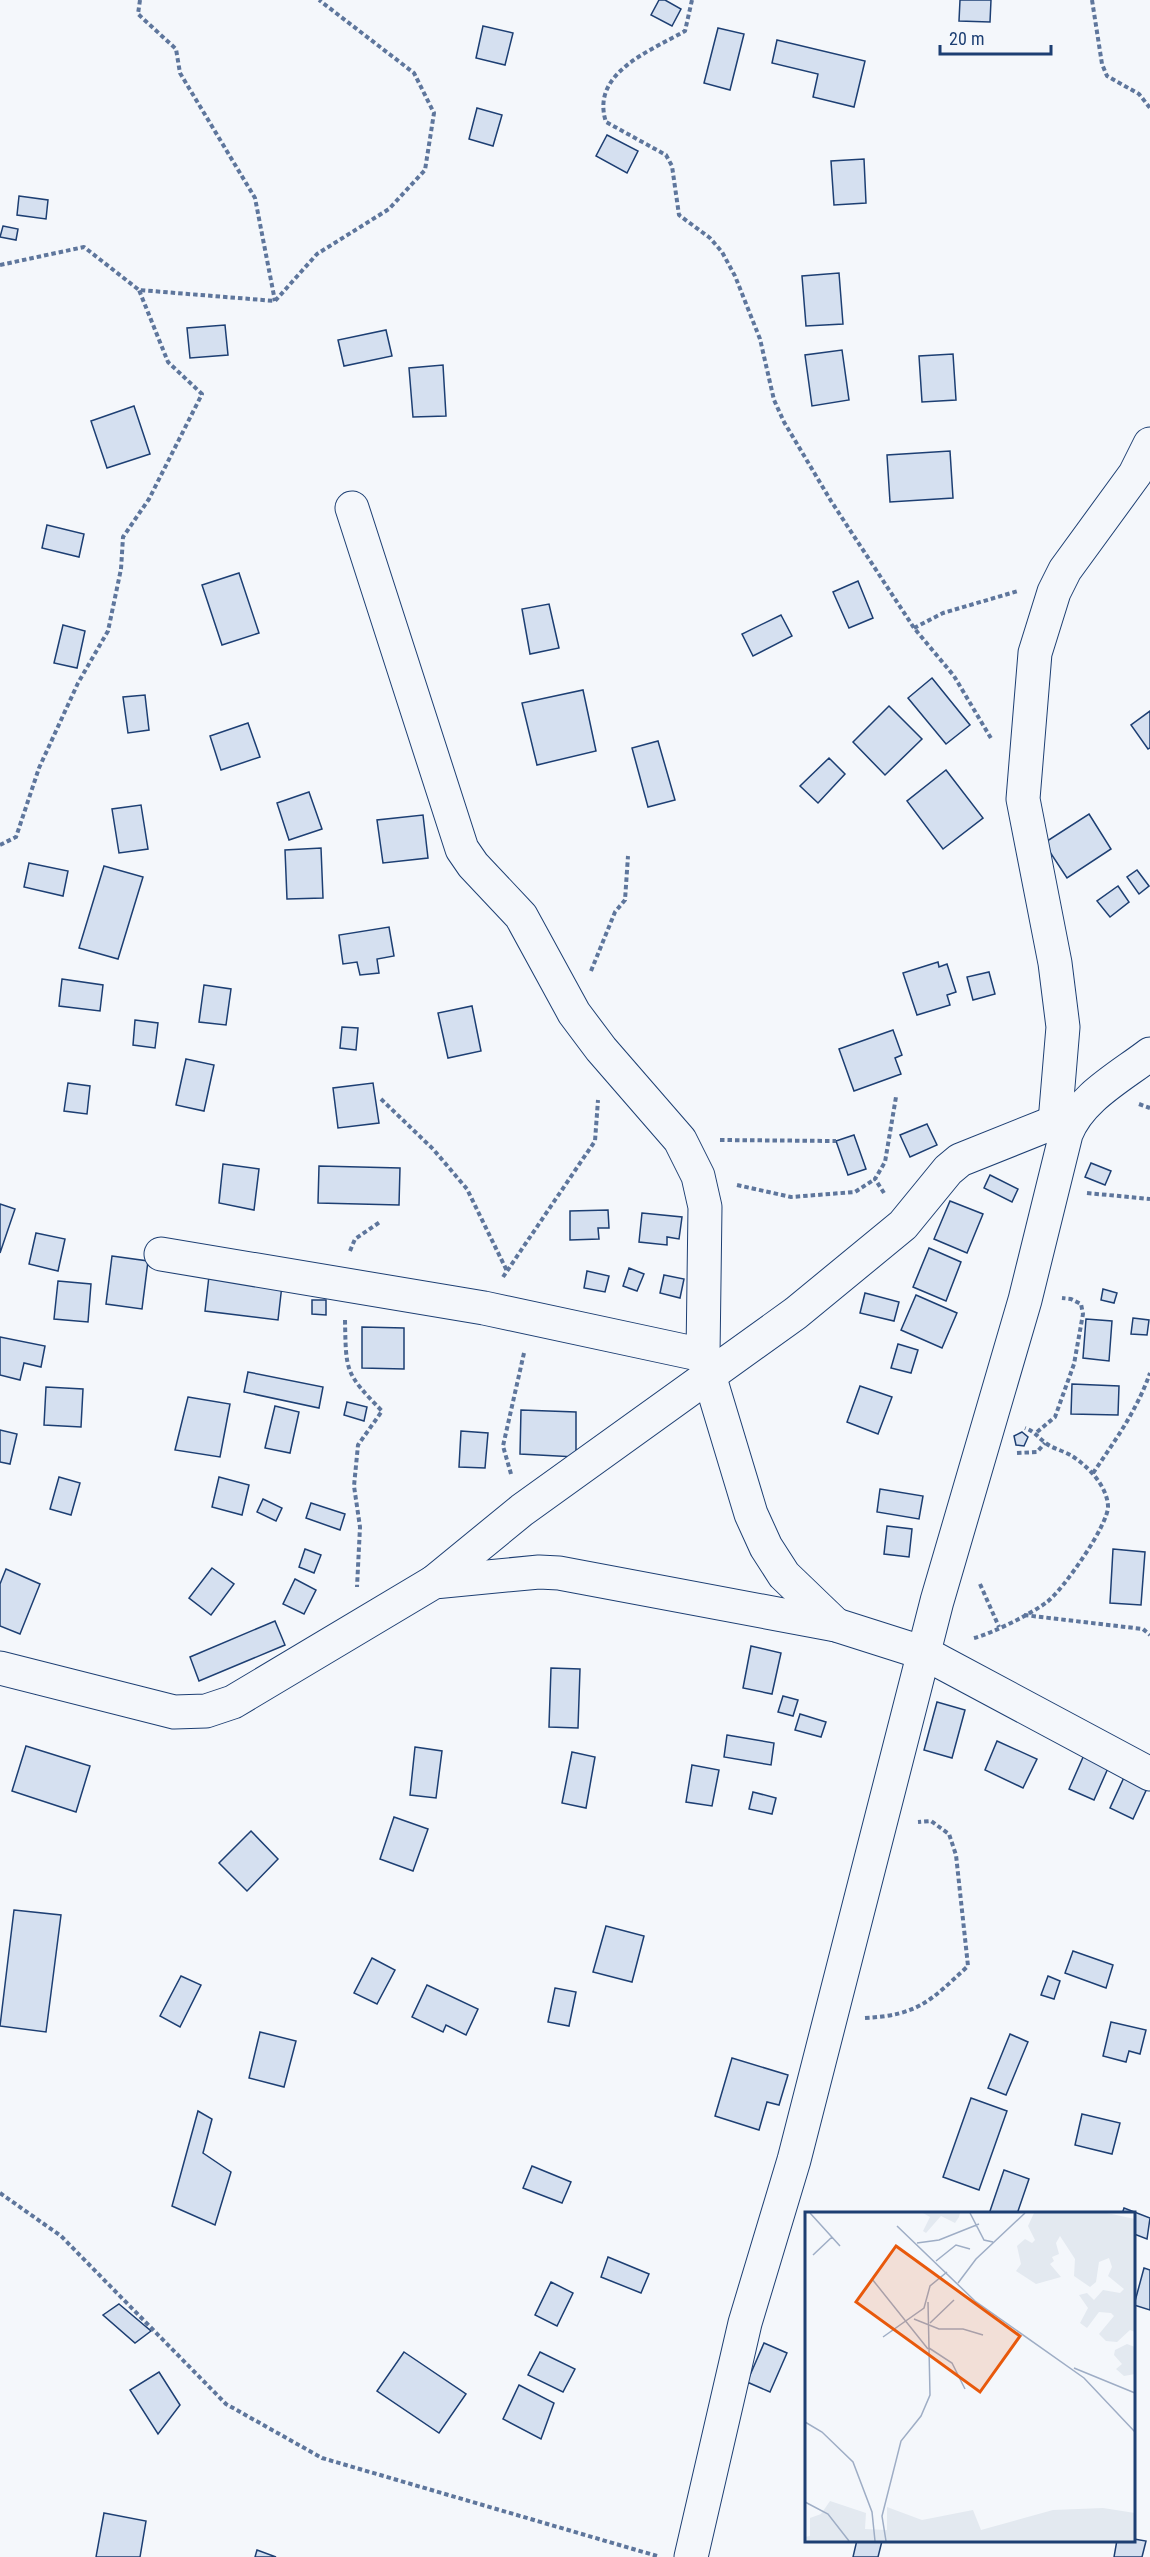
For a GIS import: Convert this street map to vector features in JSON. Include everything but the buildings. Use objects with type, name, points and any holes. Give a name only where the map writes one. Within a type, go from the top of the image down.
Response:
[{"type":"street","points":[[691,2557],[745,2323],[794,2160],[835,1995],[891,1790],[937,1601],[1025,1300],[1051,1190],[1063,1121],[1062,1027],[1055,963],[1023,799],[1035,653],[1054,592],[1065,570],[1135,474],[1150,444]]},
{"type":"street","points":[[352,508],[462,849],[473,865],[521,916],[574,1013],[601,1049],[680,1140],[698,1176],[705,1207],[706,1366],[751,1514],[766,1547],[784,1575],[836,1624]]},
{"type":"street","points":[[0,1668],[174,1712],[206,1711],[233,1702],[434,1582],[706,1366],[760,1342],[903,1225],[960,1160],[1063,1121],[1150,1054]]},
{"type":"street","points":[[161,1254],[484,1308],[706,1366]]},
{"type":"street","points":[[434,1582],[539,1572],[559,1573],[836,1624],[924,1653],[1150,1774]]},
{"type":"path","points":[[140,0],[138,14],[176,49],[180,73],[255,198],[275,301]]},
{"type":"path","points":[[275,301],[317,254],[389,209],[425,170],[434,113],[414,73],[319,0]]},
{"type":"path","points":[[692,0],[685,31],[621,69],[606,89],[601,106],[606,122],[630,133],[652,150],[666,155],[672,166],[679,215],[710,238],[722,252],[735,276],[760,339],[774,400],[784,422],[831,501],[914,628],[954,676],[997,750]]},
{"type":"path","points":[[1092,0],[1102,64],[1107,76],[1139,94],[1150,108]]},
{"type":"path","points":[[0,265],[84,247],[139,290],[168,362],[202,394],[149,499],[123,537],[121,569],[108,631],[78,683],[39,768],[16,837],[0,846]]},
{"type":"path","points":[[139,290],[275,301]]},
{"type":"path","points":[[914,628],[943,613],[1024,589],[1065,570]]},
{"type":"path","points":[[574,1013],[615,912],[625,900],[628,856]]},
{"type":"path","points":[[484,1308],[595,1141],[601,1049]]},
{"type":"path","points":[[698,1176],[791,1197],[855,1192],[875,1179],[885,1162],[896,1097]]},
{"type":"path","points":[[381,1099],[433,1149],[467,1190],[507,1271]]},
{"type":"path","points":[[680,1140],[836,1141]]},
{"type":"path","points":[[875,1179],[903,1225]]},
{"type":"path","points":[[1051,1190],[1150,1199]]},
{"type":"path","points":[[352,1629],[360,1558],[360,1527],[354,1486],[358,1445],[382,1411],[354,1382],[345,1362],[344,1285],[341,1277],[355,1239],[380,1222]]},
{"type":"path","points":[[1025,1300],[1071,1299],[1081,1304],[1083,1314],[1074,1364],[1055,1417],[1037,1432]]},
{"type":"path","points":[[522,1510],[503,1446],[531,1320]]},
{"type":"path","points":[[1093,1473],[1121,1431],[1142,1394],[1150,1373]]},
{"type":"path","points":[[937,1601],[971,1638],[1048,1601],[1073,1572],[1095,1539],[1109,1507],[1104,1491],[1093,1473],[1072,1456],[1046,1443],[1037,1432],[1003,1425],[986,1435],[1008,1452],[1037,1452],[1046,1443]]},
{"type":"path","points":[[1024,1614],[1143,1629],[1150,1635]]},
{"type":"path","points":[[835,1995],[862,2019],[897,2016],[932,2000],[968,1966],[956,1855],[949,1834],[931,1821],[906,1823],[891,1790]]},
{"type":"path","points":[[0,2193],[61,2236],[226,2404],[322,2458],[661,2557]]}]
